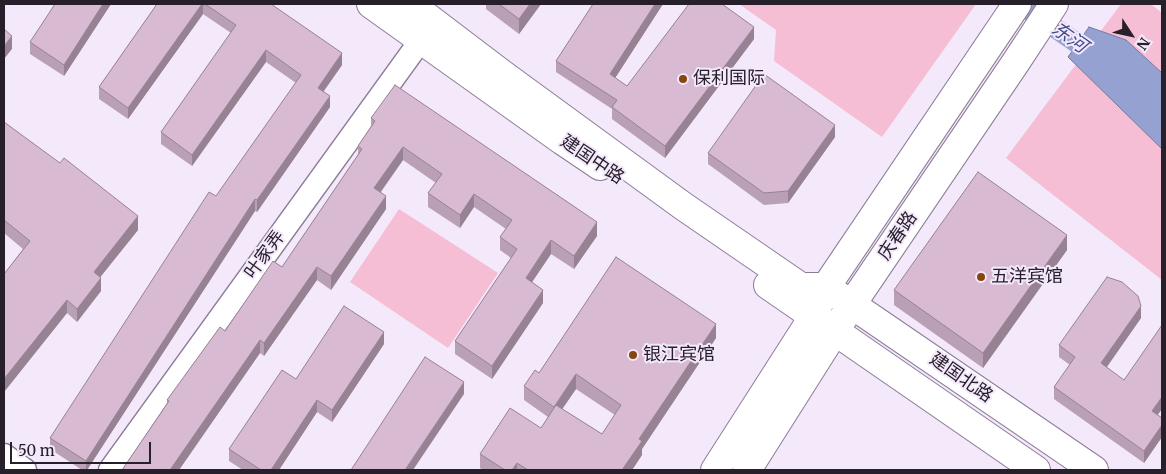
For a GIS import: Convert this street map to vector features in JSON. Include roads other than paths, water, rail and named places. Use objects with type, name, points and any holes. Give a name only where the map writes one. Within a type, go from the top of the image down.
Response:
[{"type":"main road","name":"建国中路","points":[[371,4],[824,324]]},
{"type":"main road","name":"建国中路","points":[[410,4],[502,74],[683,206],[801,287],[826,287]]},
{"type":"main road","name":"庆春路","points":[[747,470],[824,324],[826,287],[1017,4]]},
{"type":"main road","name":"庆春路","points":[[715,470],[824,324],[852,304],[1054,4]]},
{"type":"main road","name":"建国北路","points":[[826,287],[1094,470]]},
{"type":"main road","name":"建国北路","points":[[824,324],[1036,470]]},
{"type":"street","name":"叶家弄","points":[[110,470],[421,40]]},
{"type":"street","points":[[4,455],[25,470]]},
{"type":"water","points":[[1089,27],[1126,40],[1162,73],[1162,149],[1068,57]]},
{"type":"waterway","name":"东河","points":[[1020,4],[1100,60]]},
{"type":"place","name":"保利国际","points":[[683,79]]},
{"type":"place","name":"五洋宾馆","points":[[981,277]]},
{"type":"place","name":"银江宾馆","points":[[633,355]]}]
